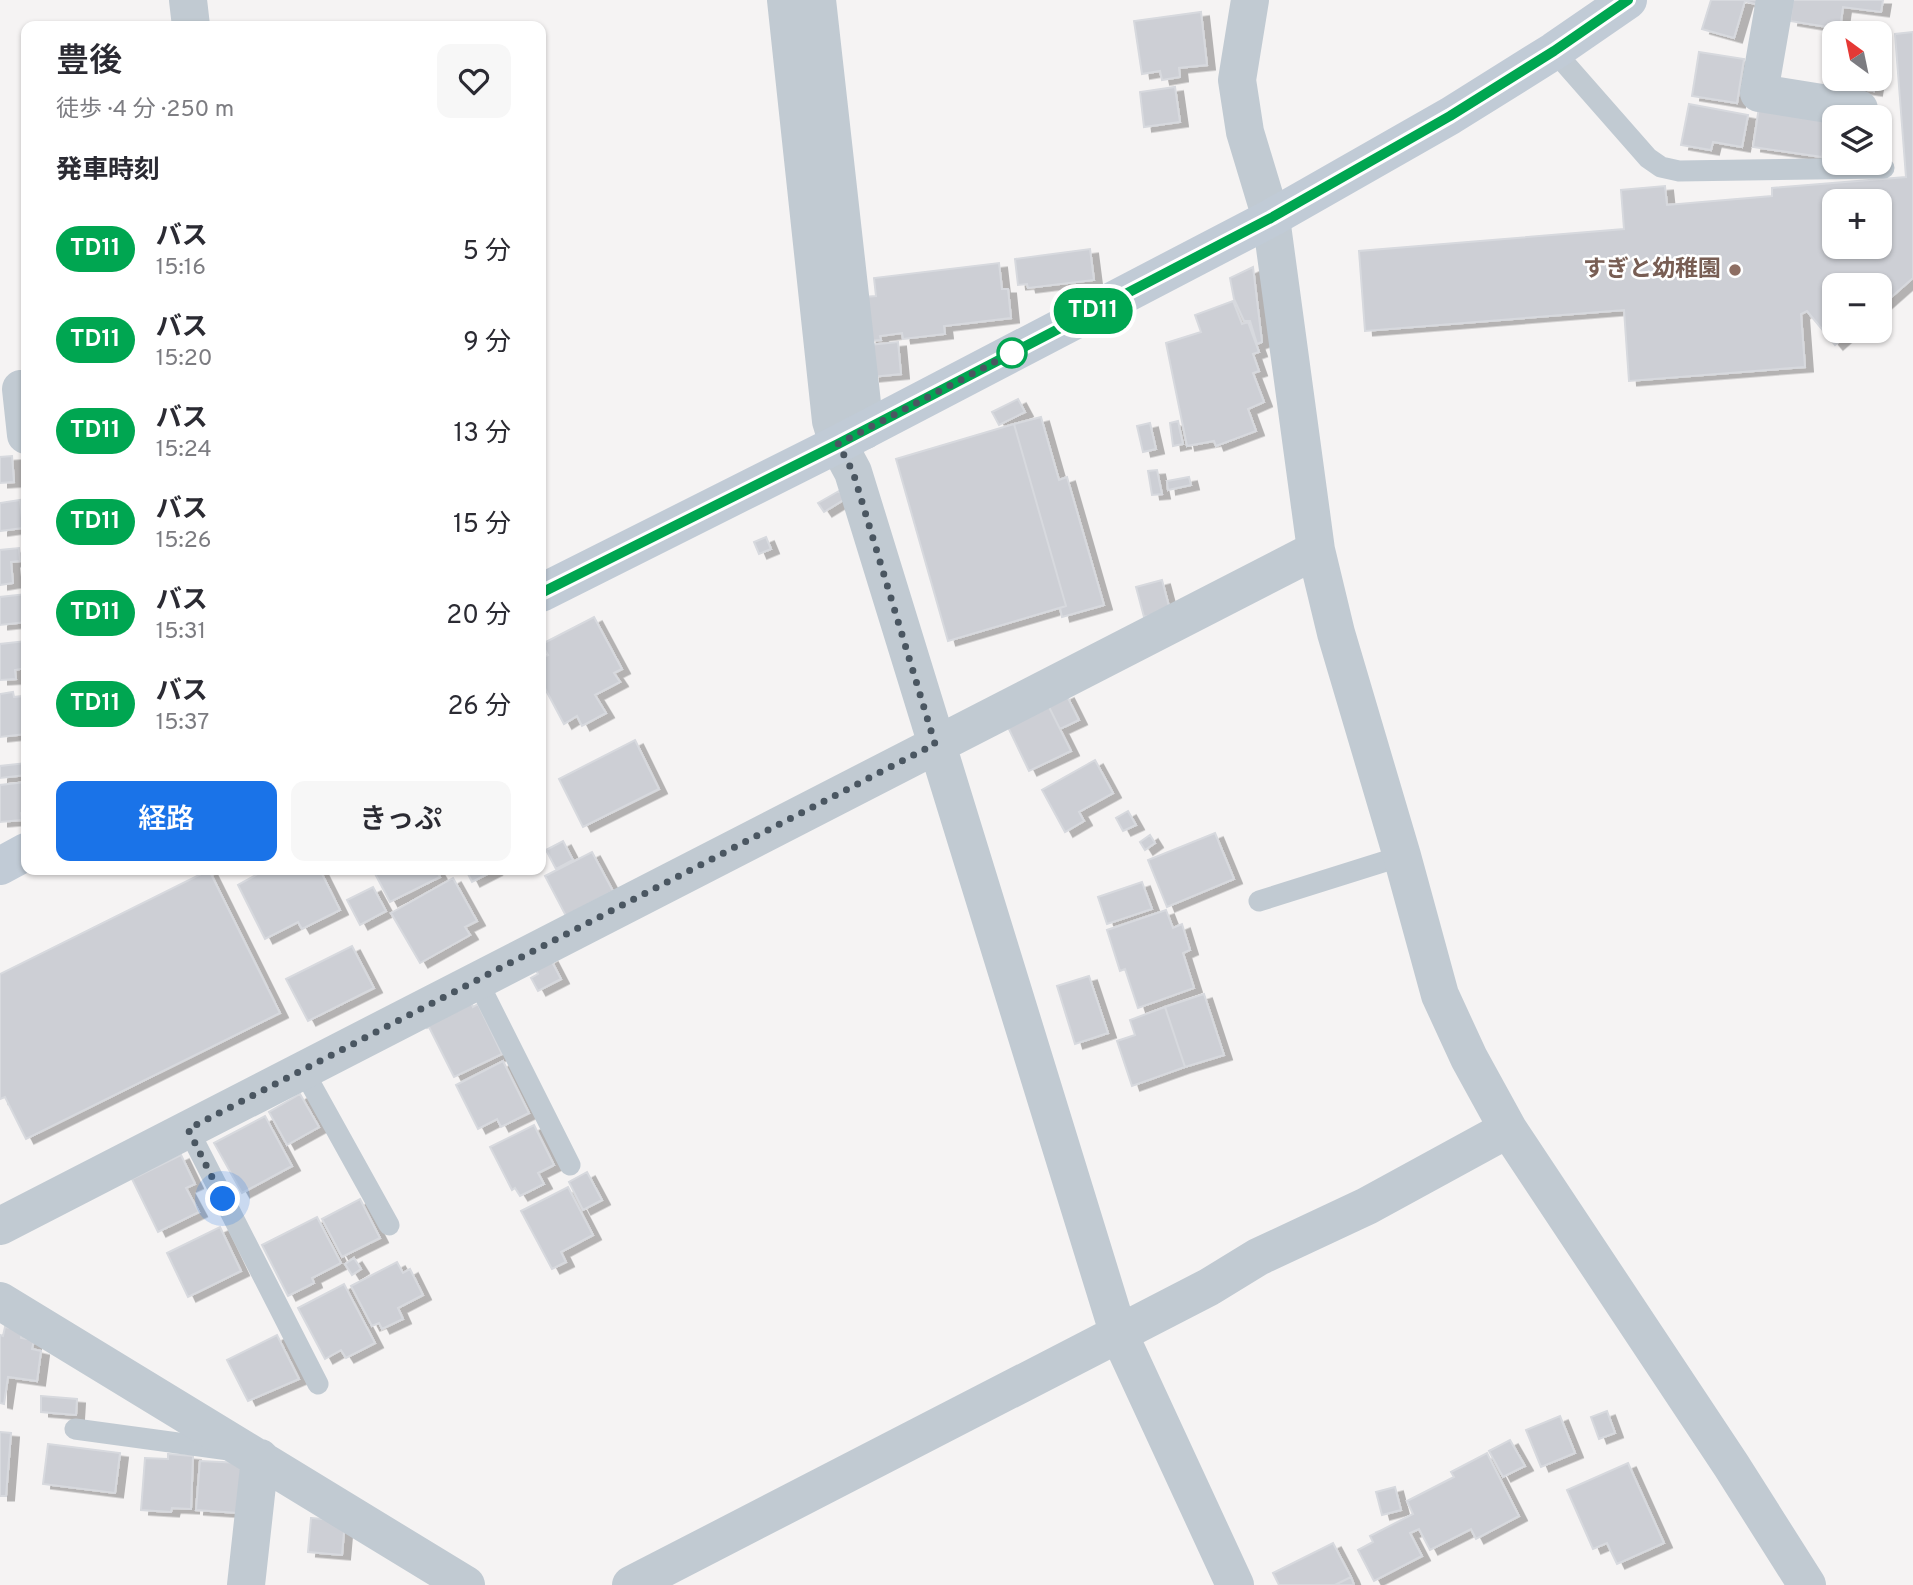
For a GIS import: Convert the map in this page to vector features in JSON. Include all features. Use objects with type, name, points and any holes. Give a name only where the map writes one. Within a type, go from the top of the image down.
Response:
[{"type":"main road","points":[[546,590],[851,437],[1271,218],[1450,116],[1554,51],[1628,0]]},
{"type":"main road","points":[[0,866],[21,855]]},
{"type":"street","points":[[188,0],[190,21]]},
{"type":"street","points":[[786,0],[831,421],[851,437]]},
{"type":"street","points":[[817,0],[853,472],[1118,1332],[1235,1585]]},
{"type":"street","points":[[1250,0],[1237,80],[1245,132],[1271,218],[1316,550],[1336,633],[1440,995],[1469,1058],[1508,1129],[1731,1465],[1807,1585]]},
{"type":"street","points":[[1775,0],[1759,93],[1834,105]]},
{"type":"street","points":[[16,389],[21,412]]},
{"type":"street","points":[[0,1226],[1316,550]]},
{"type":"street","points":[[631,1585],[1209,1287],[1258,1257],[1367,1206],[1508,1129]]},
{"type":"street","points":[[0,1301],[466,1585]]},
{"type":"street","points":[[246,1585],[254,1455]]},
{"type":"lane","points":[[1554,51],[1648,158],[1661,167],[1679,171],[1822,169]]},
{"type":"lane","points":[[1259,901],[1402,856]]},
{"type":"lane","points":[[477,980],[570,1165]]},
{"type":"lane","points":[[303,1070],[389,1225]]},
{"type":"lane","points":[[188,1129],[318,1384]]},
{"type":"lane","points":[[75,1429],[254,1455]]},
{"type":"building","points":[[1711,0],[1759,0],[1758,5],[1745,1],[1734,38],[1702,29]]},
{"type":"building","points":[[1793,0],[1883,0],[1881,12],[1843,7],[1841,21],[1822,21],[1822,26],[1790,21]]},
{"type":"building","points":[[1201,12],[1207,65],[1179,68],[1180,77],[1162,80],[1160,71],[1142,74],[1134,21]]},
{"type":"building","points":[[1913,32],[1913,278],[1892,296],[1892,273],[1822,273],[1822,329],[1807,311],[1801,314],[1805,367],[1629,381],[1624,310],[1365,331],[1359,251],[1624,229],[1621,190],[1665,186],[1667,205],[1772,196],[1772,188],[1906,177],[1895,34]]},
{"type":"building","points":[[1699,52],[1744,59],[1737,103],[1692,96]]},
{"type":"building","points":[[1175,87],[1180,122],[1144,127],[1140,92]]},
{"type":"building","points":[[1689,104],[1748,115],[1742,147],[1713,142],[1711,150],[1681,145]]},
{"type":"building","points":[[1759,107],[1822,116],[1822,157],[1753,147]]},
{"type":"building","points":[[1090,249],[1094,280],[1028,288],[1027,284],[1018,285],[1015,259]]},
{"type":"building","points":[[999,263],[1002,289],[1008,289],[1011,318],[944,326],[945,334],[903,339],[902,333],[880,336],[881,340],[869,341],[864,297],[876,296],[874,278]]},
{"type":"building","points":[[1253,267],[1262,342],[1257,344],[1250,321],[1244,321],[1234,299],[1230,278]]},
{"type":"building","points":[[1233,301],[1242,324],[1248,322],[1259,352],[1253,354],[1259,371],[1253,373],[1264,402],[1248,409],[1256,431],[1216,446],[1214,441],[1187,446],[1166,343],[1201,332],[1195,315]]},
{"type":"building","points":[[898,342],[901,374],[872,377],[869,345]]},
{"type":"building","points":[[1018,399],[1025,412],[999,425],[992,412]]},
{"type":"building","points":[[1041,417],[1059,480],[1067,477],[1104,605],[1062,617],[1060,608],[1066,606],[1014,424]]},
{"type":"building","points":[[1178,421],[1183,444],[1173,446],[1170,423]]},
{"type":"building","points":[[1150,423],[1156,449],[1143,452],[1137,426]]},
{"type":"building","points":[[1014,424],[1066,606],[948,641],[896,459]]},
{"type":"building","points":[[12,456],[14,482],[0,483],[0,457]]},
{"type":"building","points":[[1157,470],[1162,494],[1152,495],[1148,471]]},
{"type":"building","points":[[1189,477],[1191,485],[1168,490],[1167,481]]},
{"type":"building","points":[[839,491],[845,499],[824,512],[818,503]]},
{"type":"building","points":[[20,500],[21,528],[0,531],[0,503]]},
{"type":"building","points":[[766,537],[771,549],[759,554],[754,542]]},
{"type":"building","points":[[19,548],[20,561],[11,562],[13,583],[0,585],[0,550]]},
{"type":"building","points":[[1162,580],[1170,610],[1144,617],[1136,587]]},
{"type":"building","points":[[21,595],[21,623],[0,625],[0,597]]},
{"type":"building","points":[[594,617],[622,669],[614,673],[620,682],[595,695],[606,713],[582,726],[577,716],[564,724],[546,690],[546,642]]},
{"type":"building","points":[[21,642],[21,669],[15,670],[16,679],[0,680],[0,644]]},
{"type":"building","points":[[13,692],[14,697],[21,696],[21,735],[0,737],[0,694]]},
{"type":"building","points":[[1066,694],[1079,720],[1060,729],[1047,703]]},
{"type":"building","points":[[1047,703],[1071,751],[1029,771],[1006,723]]},
{"type":"building","points":[[635,740],[659,789],[583,827],[559,779]]},
{"type":"building","points":[[1095,760],[1113,793],[1079,812],[1084,821],[1065,832],[1042,790]]},
{"type":"building","points":[[21,764],[21,776],[0,778],[0,766]]},
{"type":"building","points":[[21,783],[21,820],[0,822],[0,785]]},
{"type":"building","points":[[1128,811],[1136,825],[1123,831],[1116,818]]},
{"type":"building","points":[[1215,833],[1234,879],[1167,907],[1148,860]]},
{"type":"building","points":[[1150,835],[1155,843],[1145,850],[1140,842]]},
{"type":"building","points":[[563,841],[573,860],[556,869],[546,850]]},
{"type":"building","points":[[592,852],[613,891],[566,916],[545,876]]},
{"type":"building","points":[[199,875],[211,875],[280,1013],[26,1139],[5,1097],[0,1099],[0,974]]},
{"type":"building","points":[[256,875],[322,875],[340,910],[302,929],[298,922],[265,939],[238,885]]},
{"type":"building","points":[[376,875],[440,877],[390,902]]},
{"type":"building","points":[[468,875],[485,875],[472,882]]},
{"type":"building","points":[[453,878],[477,921],[465,927],[470,935],[420,963],[391,913]]},
{"type":"building","points":[[1142,882],[1152,909],[1107,924],[1098,897]]},
{"type":"building","points":[[373,887],[386,911],[360,925],[347,900]]},
{"type":"building","points":[[1166,910],[1173,928],[1182,924],[1190,950],[1183,953],[1194,988],[1138,1008],[1125,969],[1120,971],[1107,930]]},
{"type":"building","points":[[352,946],[374,988],[308,1021],[286,979]]},
{"type":"building","points":[[550,958],[561,979],[538,991],[531,978],[538,974],[534,967]]},
{"type":"building","points":[[1089,976],[1108,1033],[1075,1044],[1057,986]]},
{"type":"building","points":[[1204,994],[1224,1055],[1185,1067],[1165,1007]]},
{"type":"building","points":[[471,1003],[473,1007],[478,1004],[502,1054],[454,1077],[429,1027],[427,1028],[423,1021]]},
{"type":"building","points":[[1165,1007],[1185,1067],[1132,1086],[1117,1041],[1135,1035],[1130,1020]]},
{"type":"building","points":[[503,1061],[529,1113],[501,1127],[497,1119],[478,1129],[456,1085]]},
{"type":"building","points":[[300,1094],[319,1127],[287,1145],[269,1112]]},
{"type":"building","points":[[265,1116],[292,1166],[242,1193],[214,1143]]},
{"type":"building","points":[[534,1125],[554,1165],[538,1173],[544,1184],[520,1196],[515,1188],[512,1190],[490,1147]]},
{"type":"building","points":[[181,1155],[195,1184],[186,1188],[199,1212],[158,1232],[132,1179]]},
{"type":"building","points":[[587,1172],[602,1200],[583,1210],[569,1182]]},
{"type":"building","points":[[568,1187],[593,1235],[561,1252],[566,1262],[552,1269],[521,1211]]},
{"type":"building","points":[[360,1199],[380,1238],[342,1257],[322,1219]]},
{"type":"building","points":[[317,1217],[341,1263],[312,1278],[314,1283],[288,1296],[262,1245]]},
{"type":"building","points":[[220,1227],[241,1271],[188,1297],[167,1253]]},
{"type":"building","points":[[354,1258],[361,1269],[352,1275],[345,1264]]},
{"type":"building","points":[[397,1262],[403,1273],[410,1269],[423,1295],[398,1308],[403,1319],[382,1329],[379,1323],[372,1326],[351,1286]]},
{"type":"building","points":[[344,1284],[375,1343],[346,1358],[341,1350],[325,1359],[298,1308]]},
{"type":"building","points":[[5,1327],[22,1330],[21,1338],[34,1340],[32,1349],[41,1351],[37,1381],[8,1377],[4,1404],[0,1403],[0,1335],[3,1336]]},
{"type":"building","points":[[277,1335],[299,1379],[248,1401],[227,1360]]},
{"type":"building","points":[[41,1396],[77,1399],[76,1415],[41,1412]]},
{"type":"building","points":[[1607,1411],[1615,1433],[1599,1439],[1591,1417]]},
{"type":"building","points":[[1560,1416],[1575,1453],[1541,1467],[1526,1430]]},
{"type":"building","points":[[0,1432],[11,1433],[6,1496],[0,1496]]},
{"type":"building","points":[[1510,1440],[1525,1466],[1503,1477],[1489,1451]]},
{"type":"building","points":[[48,1444],[120,1453],[115,1493],[43,1484]]},
{"type":"building","points":[[1487,1453],[1519,1516],[1476,1539],[1471,1529],[1430,1550],[1419,1529],[1410,1533],[1422,1556],[1374,1581],[1358,1550],[1373,1542],[1370,1536],[1413,1514],[1407,1501],[1454,1477],[1451,1472]]},
{"type":"building","points":[[168,1454],[193,1456],[191,1509],[172,1508],[171,1512],[141,1510],[145,1458],[168,1459]]},
{"type":"building","points":[[200,1461],[242,1463],[238,1513],[196,1510]]},
{"type":"building","points":[[1628,1463],[1664,1543],[1617,1564],[1607,1543],[1593,1549],[1567,1490]]},
{"type":"building","points":[[1395,1487],[1401,1510],[1382,1515],[1376,1492]]},
{"type":"building","points":[[311,1518],[345,1521],[342,1555],[308,1552]]},
{"type":"building","points":[[1333,1543],[1351,1577],[1335,1585],[1279,1585],[1273,1573]]},
{"type":"building","points":[[1351,1577],[1354,1585],[1335,1585]]},
{"type":"bus line","name":"TD11","points":[[546,590],[838,444],[1271,218],[1450,116],[1554,51],[1628,0]]},
{"type":"place","name":"すぎと幼稚園","points":[[1735,270]]},
{"type":"route","points":[[223,1199],[188,1129],[935,744],[853,472],[838,444],[1012,353]]}]
